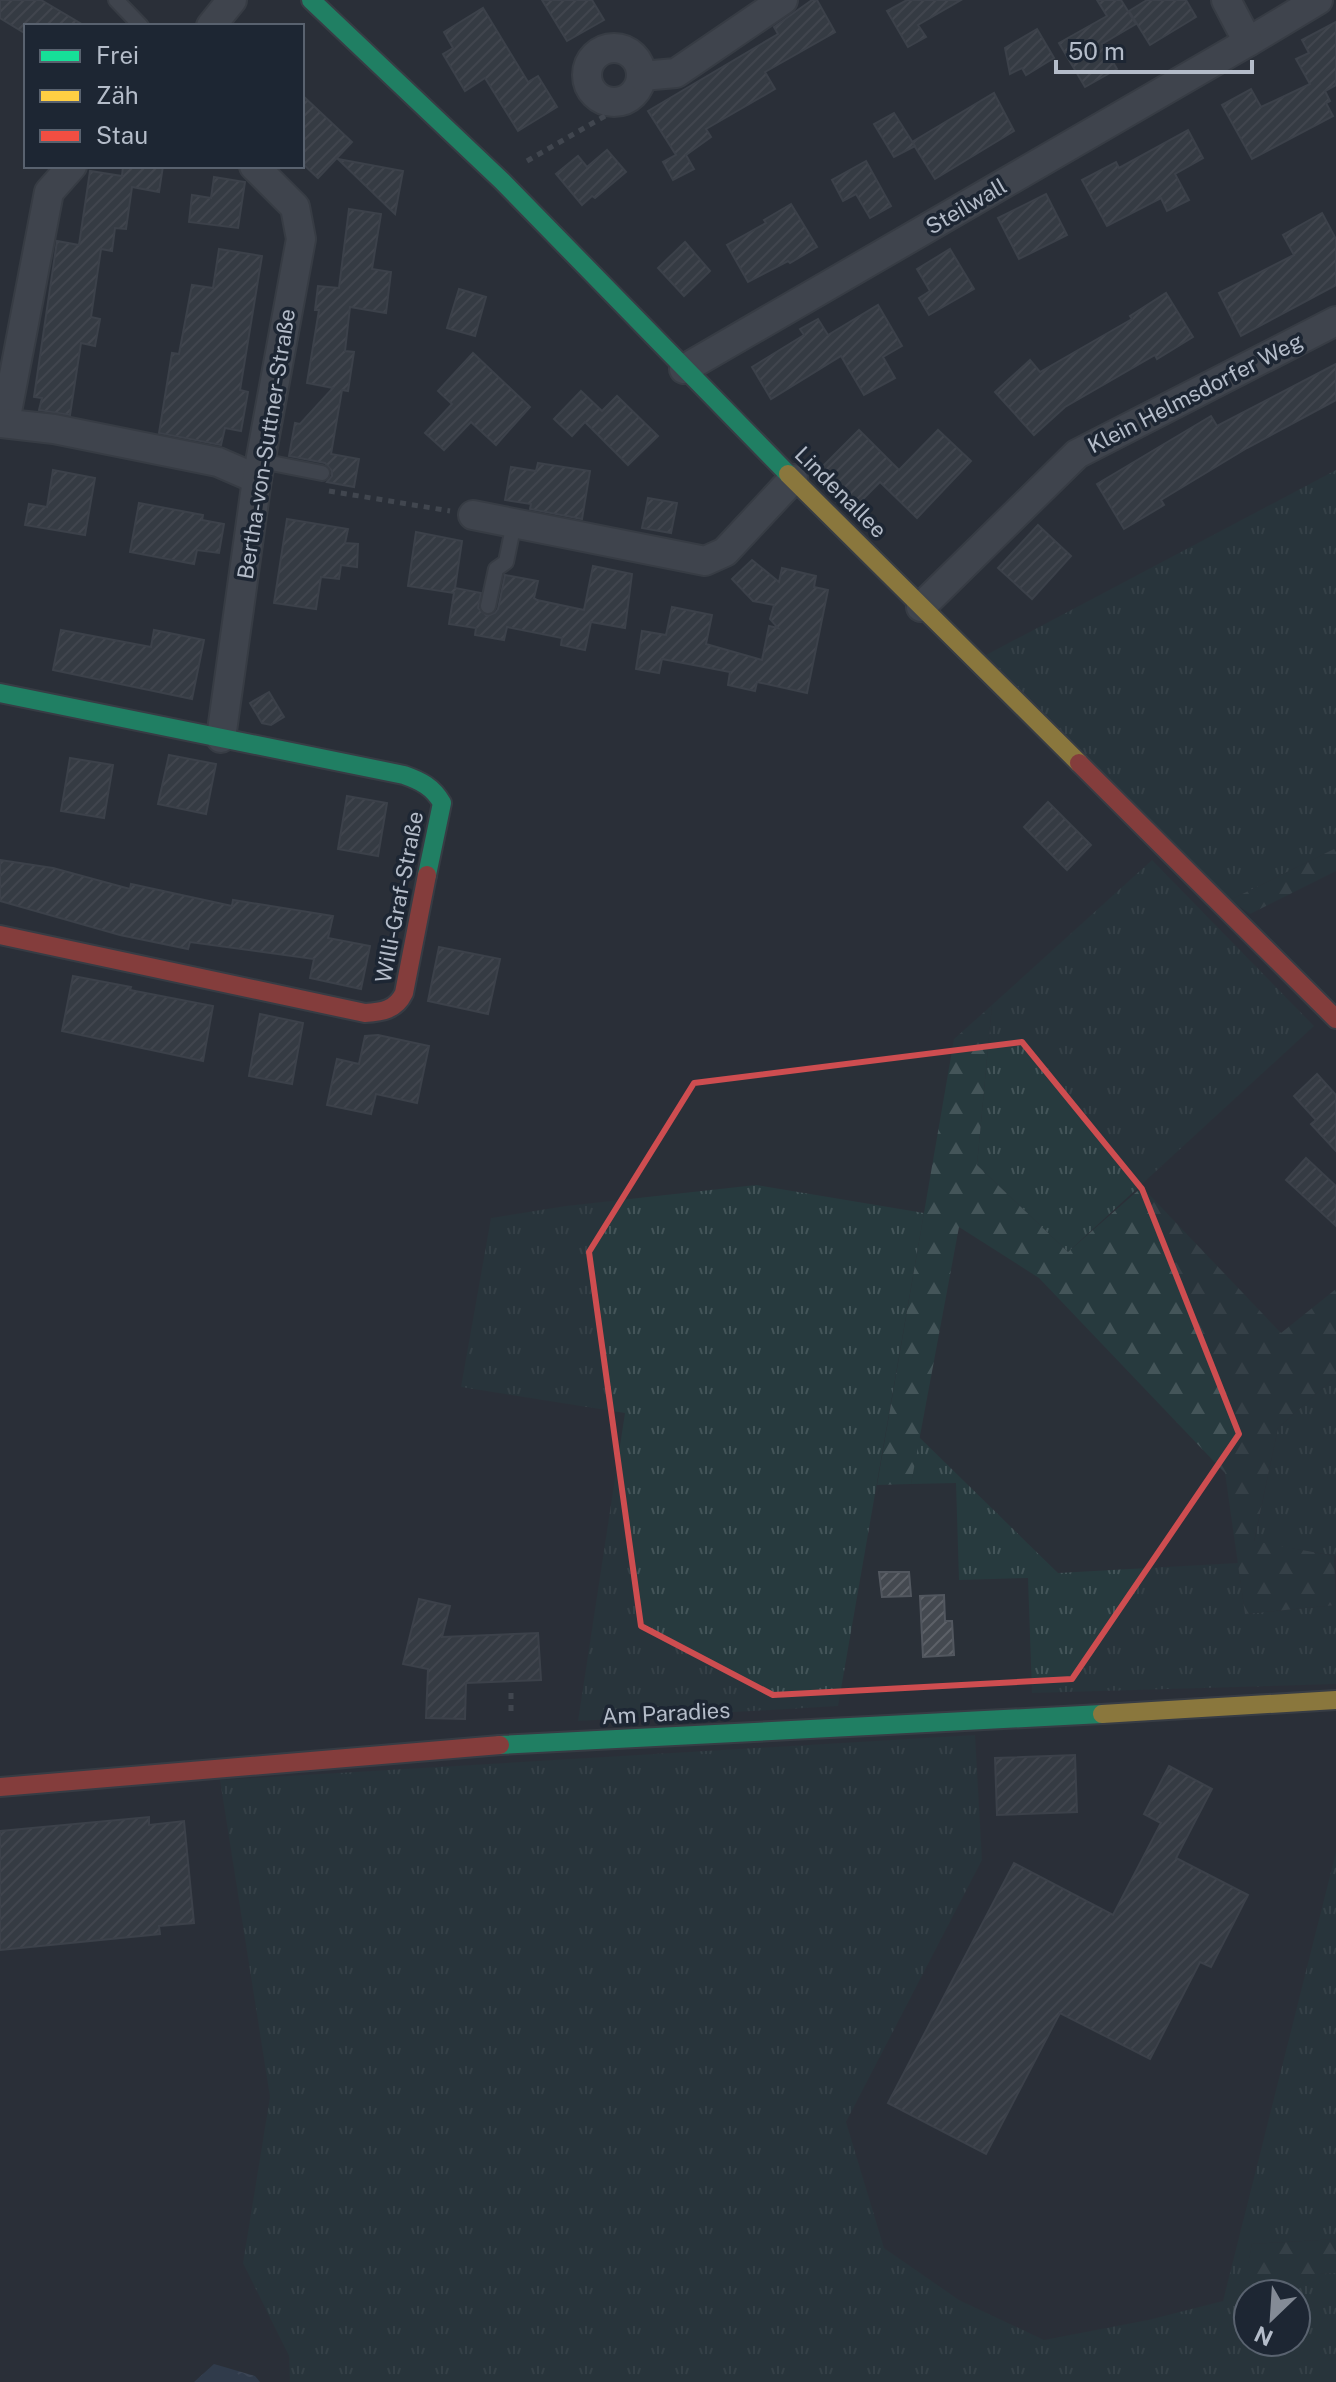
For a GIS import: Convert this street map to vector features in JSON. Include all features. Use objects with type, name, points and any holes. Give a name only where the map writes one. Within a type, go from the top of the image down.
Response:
[{"type":"street","points":[[213,24],[232,0]]},
{"type":"street","name":"Lindenallee","points":[[311,0],[502,181],[793,479],[1336,1019]]},
{"type":"street","points":[[642,76],[676,73],[783,0]]},
{"type":"street","points":[[1226,0],[1248,42]]},
{"type":"street","name":"Steilwall","points":[[684,369],[1318,0]]},
{"type":"street","points":[[608,49],[621,49],[632,55],[639,64],[642,76],[635,93],[628,99],[610,103],[590,89],[587,76],[589,64],[597,54],[608,49]]},
{"type":"street","points":[[70,168],[49,192],[3,423],[259,470]]},
{"type":"street","name":"Bertha-von-Suttner-Straße","points":[[221,738],[259,470],[301,239],[295,207],[256,168]]},
{"type":"street","name":"Klein Helmsdorfer Weg","points":[[921,607],[1077,454],[1336,321]]},
{"type":"street","points":[[473,515],[705,561],[725,552],[793,479]]},
{"type":"street","name":"Willi-Graf-Straße","points":[[0,693],[404,775],[436,790],[442,803],[407,974],[407,992],[385,1012],[365,1013],[0,935]]},
{"type":"street","name":"Am Paradies","points":[[0,1787],[482,1746],[1336,1700]]},
{"type":"lane","points":[[116,0],[139,24]]},
{"type":"lane","points":[[259,470],[322,473]]},
{"type":"lane","points":[[488,606],[496,569],[506,562],[514,523]]},
{"type":"path","points":[[520,165],[605,116],[610,103]]},
{"type":"path","points":[[319,489],[473,515]]},
{"type":"highlighted area","points":[[1022,1042],[1142,1189],[1239,1434],[1072,1679],[773,1695],[641,1626],[589,1252],[694,1083]]},
{"type":"green space","points":[[1336,470],[1336,848],[1230,900],[986,655]]},
{"type":"green space","points":[[1336,848],[1336,871],[1250,914],[1230,900]]},
{"type":"green space","points":[[1152,860],[1314,1026],[1068,1252],[977,1165],[992,1005]]},
{"type":"green space","points":[[992,1005],[977,1165],[1068,1252],[1142,1187],[1281,1333],[1336,1289],[1336,1376],[1278,1428],[1254,1541],[1334,1556],[1336,1605],[1245,1614],[1225,1473],[1039,1278],[959,1227],[911,1484],[877,1485],[954,1039]]},
{"type":"green space","points":[[756,1185],[924,1213],[838,1706],[578,1721],[625,1413],[461,1387],[491,1218],[566,1206]]},
{"type":"green space","points":[[1336,1376],[1336,1556],[1254,1542],[1278,1428]]},
{"type":"green space","points":[[919,1437],[1058,1573],[1238,1563],[1245,1614],[1336,1605],[1336,1684],[1032,1693],[1028,1578],[959,1580],[956,1483],[911,1484]]},
{"type":"green space","points":[[975,1735],[982,1860],[846,2122],[884,2248],[959,2300],[1044,2340],[1148,2320],[1223,2301],[1336,1852],[1336,2239],[1252,2244],[1246,2277],[1336,2273],[1336,2382],[290,2382],[289,2356],[243,2263],[270,2097],[220,1780]]},
{"type":"green space","points":[[1336,2239],[1336,2273],[1245,2278],[1252,2244]]},
{"type":"water","points":[[214,2364],[255,2376],[260,2382],[194,2382]]},
{"type":"building","points":[[0,0],[41,0],[82,24],[24,24],[24,33],[0,18]]},
{"type":"building","points":[[542,0],[592,0],[604,20],[567,41]]},
{"type":"building","points":[[812,0],[817,0],[835,32],[765,72],[775,89],[706,129],[711,137],[686,155],[694,169],[673,180],[663,162],[676,155],[648,111],[778,34],[774,27]]},
{"type":"building","points":[[907,0],[961,0],[918,25],[926,37],[908,47],[887,11]]},
{"type":"building","points":[[1097,0],[1121,0],[1136,24],[1102,44],[1117,69],[1085,87],[1059,43],[1107,16]]},
{"type":"building","points":[[1147,0],[1186,0],[1196,17],[1150,45],[1129,11]]},
{"type":"building","points":[[483,8],[528,82],[538,76],[557,107],[518,131],[485,78],[465,91],[443,54],[453,48],[444,32]]},
{"type":"building","points":[[1336,22],[1336,85],[1325,91],[1330,101],[1326,103],[1333,116],[1252,159],[1222,105],[1251,89],[1261,107],[1310,84],[1296,59],[1309,53],[1302,40]]},
{"type":"building","points":[[1037,29],[1054,58],[1026,75],[1022,68],[1010,74],[1005,48]]},
{"type":"building","points":[[994,93],[1014,131],[935,179],[912,142]]},
{"type":"building","points":[[304,97],[352,142],[318,178],[304,165]]},
{"type":"building","points":[[894,113],[915,146],[894,157],[874,124]]},
{"type":"building","points":[[1188,130],[1203,158],[1175,174],[1189,200],[1167,211],[1161,198],[1107,226],[1082,180],[1116,162],[1119,168]]},
{"type":"building","points":[[607,150],[626,172],[582,205],[556,174],[578,156],[587,167]]},
{"type":"building","points":[[338,159],[403,171],[395,214]]},
{"type":"building","points":[[866,161],[891,206],[870,218],[856,194],[843,201],[832,180]]},
{"type":"building","points":[[123,168],[163,168],[159,192],[132,187],[126,229],[115,228],[112,251],[101,249],[91,317],[100,319],[95,346],[81,343],[70,415],[39,410],[42,398],[34,397],[57,241],[79,245],[90,171],[122,176]]},
{"type":"building","points":[[214,177],[245,182],[238,228],[189,222],[192,195],[211,198]]},
{"type":"building","points":[[1046,194],[1067,235],[1019,259],[998,218]]},
{"type":"building","points":[[791,204],[817,247],[748,282],[727,245],[766,223],[764,220]]},
{"type":"building","points":[[349,209],[381,214],[372,269],[391,272],[386,313],[350,307],[345,351],[354,352],[348,391],[342,390],[331,454],[359,459],[354,487],[327,482],[332,471],[325,463],[289,456],[295,423],[300,424],[333,388],[307,383],[319,310],[315,310],[318,286],[339,288]]},
{"type":"building","points":[[1322,213],[1336,239],[1336,285],[1241,336],[1219,293],[1294,255],[1283,235]]},
{"type":"building","points":[[685,242],[710,271],[684,296],[658,268]]},
{"type":"building","points":[[219,249],[262,256],[240,390],[248,392],[241,431],[225,428],[221,445],[159,433],[172,353],[179,354],[192,285],[213,288]]},
{"type":"building","points":[[950,249],[974,289],[929,315],[919,298],[930,291],[917,269]]},
{"type":"building","points":[[459,289],[486,297],[475,336],[447,328]]},
{"type":"building","points":[[1166,293],[1193,337],[1157,359],[1155,355],[1065,407],[1034,435],[995,392],[1030,360],[1040,372],[1132,319],[1130,316]]},
{"type":"building","points":[[878,305],[902,346],[883,357],[895,378],[864,395],[841,356],[771,399],[752,367],[804,335],[800,329],[818,319],[828,335]]},
{"type":"building","points":[[473,353],[530,407],[496,445],[471,422],[444,450],[425,433],[452,404],[438,391]]},
{"type":"building","points":[[1336,364],[1336,400],[1247,448],[1161,500],[1164,505],[1124,529],[1097,484],[1211,416],[1217,426]]},
{"type":"building","points":[[581,391],[602,411],[617,396],[658,436],[628,465],[585,422],[572,436],[554,419]]},
{"type":"building","points":[[859,430],[899,470],[938,430],[971,461],[917,518],[880,482],[858,504],[822,467]]},
{"type":"building","points":[[538,463],[590,471],[582,519],[530,509],[531,504],[505,500],[511,467],[536,471]]},
{"type":"building","points":[[53,470],[95,478],[85,535],[25,525],[29,504],[47,507]]},
{"type":"building","points":[[648,498],[677,503],[671,533],[642,528]]},
{"type":"building","points":[[139,503],[203,515],[202,520],[224,524],[219,553],[197,550],[194,564],[130,552]]},
{"type":"building","points":[[287,519],[348,529],[345,543],[358,544],[357,567],[341,565],[339,579],[321,577],[316,609],[274,603]]},
{"type":"building","points":[[1038,525],[1071,556],[1032,599],[998,568]]},
{"type":"building","points":[[416,532],[462,541],[455,588],[481,593],[478,608],[487,616],[498,609],[505,575],[538,581],[534,598],[537,600],[584,610],[593,566],[632,574],[625,628],[591,622],[585,650],[561,645],[562,638],[507,627],[504,640],[475,635],[476,628],[449,624],[454,593],[408,586]]},
{"type":"building","points":[[752,560],[779,582],[782,568],[816,576],[814,587],[828,590],[807,693],[757,682],[755,691],[728,685],[730,672],[662,659],[659,673],[636,669],[642,631],[666,635],[672,607],[712,615],[706,644],[762,660],[769,626],[778,628],[770,619],[774,605],[753,601],[732,579]]},
{"type":"building","points":[[61,630],[151,647],[154,630],[204,640],[192,699],[53,670]]},
{"type":"building","points":[[269,692],[284,717],[271,725],[262,723],[250,703]]},
{"type":"building","points":[[169,755],[216,764],[206,814],[158,804]]},
{"type":"building","points":[[70,758],[113,765],[104,818],[61,811]]},
{"type":"building","points":[[347,796],[387,803],[378,856],[338,849]]},
{"type":"building","points":[[1048,802],[1091,845],[1067,870],[1024,827]]},
{"type":"building","points":[[0,860],[53,868],[130,889],[131,884],[232,906],[233,900],[333,916],[328,938],[370,946],[361,989],[310,978],[314,959],[190,942],[188,949],[120,935],[0,901]]},
{"type":"building","points":[[439,947],[500,959],[488,1014],[428,1001]]},
{"type":"building","points":[[73,976],[213,1006],[203,1061],[62,1031]]},
{"type":"building","points":[[260,1014],[303,1023],[292,1084],[249,1076]]},
{"type":"building","points":[[378,1035],[429,1046],[417,1103],[376,1094],[371,1114],[327,1105],[337,1059],[359,1064],[365,1036]]},
{"type":"building","points":[[1317,1074],[1336,1095],[1336,1151],[1311,1124],[1316,1120],[1294,1096]]},
{"type":"building","points":[[1306,1158],[1336,1186],[1336,1226],[1286,1180]]},
{"type":"building","points":[[879,1572],[909,1572],[911,1596],[882,1597]]},
{"type":"building","points":[[944,1595],[945,1621],[952,1621],[954,1655],[923,1657],[920,1596]]},
{"type":"building","points":[[419,1599],[450,1606],[442,1637],[538,1633],[541,1680],[466,1683],[465,1719],[426,1718],[428,1669],[403,1664]]},
{"type":"building","points":[[1075,1755],[1077,1812],[997,1815],[995,1758]]},
{"type":"building","points":[[1169,1766],[1212,1789],[1176,1858],[1248,1895],[1211,1967],[1200,1962],[1150,2059],[1060,2013],[986,2154],[888,2103],[1014,1863],[1113,1915],[1161,1823],[1144,1814]]},
{"type":"building","points":[[149,1817],[149,1825],[184,1821],[194,1923],[159,1926],[160,1934],[0,1950],[0,1831]]},
{"type":"traffic: fast","points":[[311,0],[502,181],[788,474]]},
{"type":"traffic: fast","points":[[0,693],[404,775],[416,780],[431,789],[442,803],[427,875]]},
{"type":"traffic: fast","points":[[500,1745],[1102,1714]]},
{"type":"traffic: slow","points":[[788,474],[1079,763]]},
{"type":"traffic: slow","points":[[1102,1714],[1336,1700]]},
{"type":"traffic: jam","points":[[1079,763],[1336,1019]]},
{"type":"traffic: jam","points":[[0,935],[365,1013],[377,1012],[393,1007],[404,993],[427,875]]},
{"type":"traffic: jam","points":[[0,1787],[500,1745]]}]
